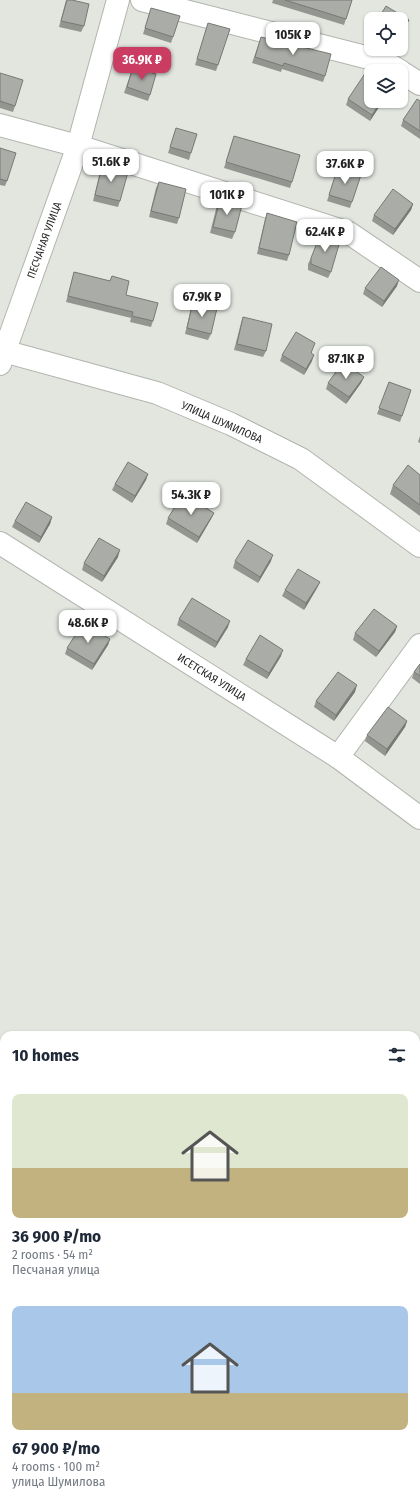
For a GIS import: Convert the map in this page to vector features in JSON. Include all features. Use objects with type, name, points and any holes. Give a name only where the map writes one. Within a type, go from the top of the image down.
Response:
[{"type":"street","name":"ПЕСЧАНАЯ УЛИЦА","points":[[1,355],[78,146],[118,0]]},
{"type":"street","points":[[142,0],[388,64]]},
{"type":"street","points":[[408,76],[420,84]]},
{"type":"street","points":[[0,125],[78,146],[349,233],[420,281]]},
{"type":"street","name":"УЛИЦА ШУМИЛОВА","points":[[1,355],[157,393],[231,424],[301,459],[420,546]]},
{"type":"street","name":"ИСЕТСКАЯ УЛИЦА","points":[[0,543],[338,757],[420,818]]},
{"type":"street","points":[[338,757],[420,645]]},
{"type":"building","points":[[67,0],[89,4],[84,26],[61,21]]},
{"type":"building","points":[[285,0],[352,0],[346,19]]},
{"type":"building","points":[[386,6],[396,12],[382,12]]},
{"type":"building","points":[[151,8],[180,16],[173,37],[145,28]]},
{"type":"building","points":[[208,23],[230,29],[218,65],[197,59]]},
{"type":"building","points":[[261,37],[331,54],[325,76],[284,63],[283,66],[255,57]]},
{"type":"building","points":[[133,67],[156,74],[150,95],[127,87]]},
{"type":"building","points":[[0,73],[23,80],[15,106],[0,101]]},
{"type":"building","points":[[364,75],[364,108],[376,108],[372,115],[348,99]]},
{"type":"building","points":[[417,99],[420,101],[420,131],[403,120]]},
{"type":"building","points":[[176,128],[197,134],[191,153],[170,147]]},
{"type":"building","points":[[234,136],[300,155],[292,182],[226,162]]},
{"type":"building","points":[[0,148],[16,153],[7,181],[0,179]]},
{"type":"building","points":[[102,166],[128,172],[120,201],[95,195]]},
{"type":"building","points":[[338,167],[361,175],[352,202],[329,195]]},
{"type":"building","points":[[159,182],[186,189],[179,218],[151,211]]},
{"type":"building","points":[[393,189],[413,204],[395,229],[374,215]]},
{"type":"building","points":[[220,199],[242,205],[235,232],[213,227]]},
{"type":"building","points":[[267,213],[297,222],[289,255],[259,248]]},
{"type":"building","points":[[321,233],[340,241],[331,272],[311,264],[311,258]]},
{"type":"building","points":[[381,267],[399,280],[384,301],[365,288]]},
{"type":"building","points":[[74,272],[110,281],[112,276],[129,281],[126,295],[158,303],[153,321],[132,316],[133,312],[68,296]]},
{"type":"building","points":[[193,302],[217,308],[211,334],[187,328]]},
{"type":"building","points":[[243,317],[272,324],[266,351],[237,344]]},
{"type":"building","points":[[296,332],[315,343],[311,353],[314,355],[306,369],[282,355]]},
{"type":"building","points":[[343,362],[364,377],[349,397],[328,383]]},
{"type":"building","points":[[389,382],[411,390],[402,416],[379,408]]},
{"type":"building","points":[[128,462],[148,474],[135,496],[115,484]]},
{"type":"building","points":[[408,465],[420,475],[420,505],[393,485]]},
{"type":"building","points":[[183,494],[214,513],[199,537],[168,518]]},
{"type":"building","points":[[26,502],[52,517],[41,537],[15,521]]},
{"type":"building","points":[[99,538],[120,550],[104,576],[84,563]]},
{"type":"building","points":[[248,540],[273,555],[260,577],[235,561]]},
{"type":"building","points":[[298,569],[320,582],[306,603],[285,590]]},
{"type":"building","points":[[192,598],[230,621],[217,642],[179,619]]},
{"type":"building","points":[[374,609],[397,626],[379,651],[355,633]]},
{"type":"building","points":[[83,623],[110,639],[94,664],[67,648]]},
{"type":"building","points":[[260,635],[283,650],[269,673],[246,659]]},
{"type":"building","points":[[420,664],[420,676],[414,672]]},
{"type":"building","points":[[338,672],[357,685],[336,715],[316,701]]},
{"type":"building","points":[[388,707],[407,721],[387,749],[367,735]]}]
